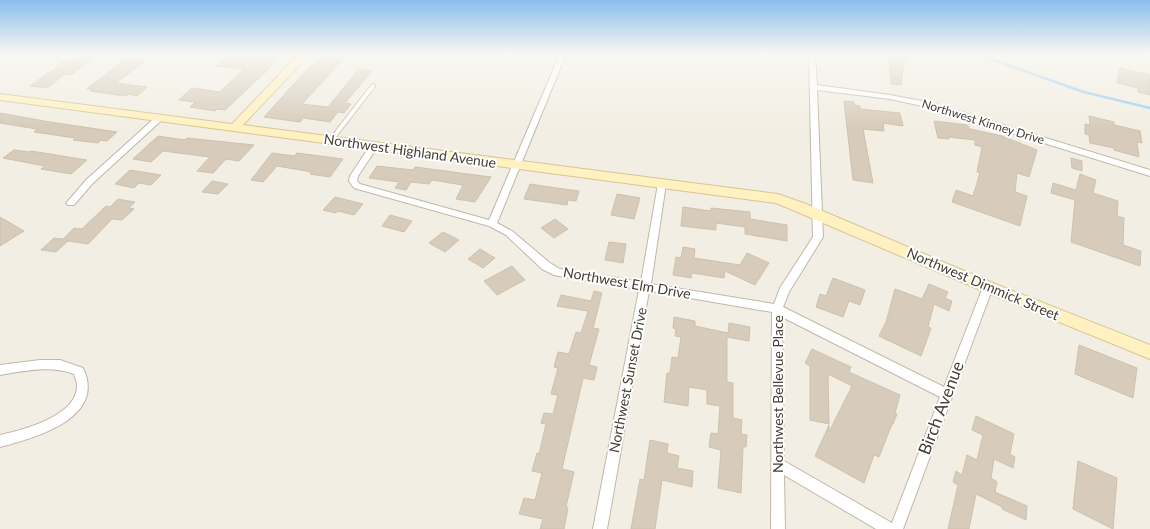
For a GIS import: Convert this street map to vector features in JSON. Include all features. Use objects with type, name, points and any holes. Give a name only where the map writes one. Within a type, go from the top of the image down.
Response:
[{"type":"main road","points":[[234,128],[281,79]]},
{"type":"main road","name":"Northwest Highland Avenue","points":[[0,97],[778,199],[817,214]]},
{"type":"main road","name":"Northwest Dimmick Street","points":[[817,214],[988,287],[1150,352]]},
{"type":"street","points":[[492,224],[553,79]]},
{"type":"street","name":"Northwest Bellevue Place","points":[[778,529],[777,309],[784,291],[818,237],[813,79]]},
{"type":"street","name":"Northwest Kinney Drive","points":[[813,87],[890,97],[929,105],[1150,173]]},
{"type":"street","points":[[71,203],[89,182],[160,118]]},
{"type":"street","name":"Northwest Elm Drive","points":[[374,146],[354,176],[354,184],[492,224],[517,238],[537,258],[551,269],[777,309],[946,394]]},
{"type":"street","name":"Northwest Sunset Drive","points":[[600,529],[645,286],[662,184]]},
{"type":"street","name":"Birch Avenue","points":[[896,529],[946,394],[988,287]]},
{"type":"street","points":[[0,370],[46,364],[67,366],[79,371],[84,382],[83,394],[71,410],[58,421],[29,434],[0,441]]},
{"type":"street","points":[[778,464],[889,529]]},
{"type":"lane","points":[[331,140],[374,86]]},
{"type":"building","points":[[40,79],[59,79],[47,88],[30,86]]},
{"type":"building","points":[[100,79],[122,79],[116,83],[147,87],[137,96],[90,91],[92,89],[87,89]]},
{"type":"building","points":[[234,79],[258,79],[225,110],[217,109],[215,111],[190,107],[195,102],[179,100],[192,88],[220,92]]},
{"type":"building","points":[[299,79],[325,79],[302,104],[328,107],[351,79],[366,79],[345,103],[351,104],[344,113],[338,112],[330,122],[303,118],[300,122],[264,117]]},
{"type":"building","points":[[891,79],[902,79],[901,85],[891,84]]},
{"type":"building","points":[[1118,79],[1150,79],[1150,95],[1138,92],[1138,88],[1117,83]]},
{"type":"building","points":[[844,101],[854,102],[854,105],[860,106],[860,109],[900,113],[903,126],[883,123],[884,131],[863,129],[873,183],[853,180]]},
{"type":"building","points":[[0,113],[117,132],[107,141],[101,140],[98,143],[73,140],[75,138],[34,132],[37,129],[0,123]]},
{"type":"building","points":[[1089,116],[1114,122],[1114,125],[1140,131],[1142,143],[1137,142],[1139,157],[1114,150],[1114,148],[1090,143],[1089,135],[1085,134],[1085,124],[1090,125]]},
{"type":"building","points":[[934,121],[967,125],[970,129],[1002,136],[1037,150],[1029,177],[1017,173],[1015,192],[1027,196],[1020,226],[952,202],[956,190],[973,196],[980,173],[977,172],[982,147],[975,145],[975,140],[948,137],[949,139],[938,138]]},
{"type":"building","points":[[158,136],[185,140],[187,138],[254,145],[239,161],[226,159],[213,173],[197,171],[210,157],[163,151],[151,162],[133,159]]},
{"type":"building","points":[[14,150],[31,151],[87,160],[71,174],[41,169],[45,166],[3,158]]},
{"type":"building","points":[[272,153],[294,156],[297,153],[343,159],[330,177],[310,174],[312,172],[277,166],[263,182],[251,180]]},
{"type":"building","points":[[1071,158],[1082,161],[1082,171],[1072,168]]},
{"type":"building","points":[[377,166],[413,170],[415,167],[491,177],[475,202],[456,199],[463,185],[432,180],[429,184],[411,182],[406,190],[395,188],[399,182],[369,178]]},
{"type":"building","points":[[130,170],[161,175],[151,185],[139,183],[134,188],[115,184]]},
{"type":"building","points":[[1080,174],[1096,180],[1093,193],[1118,201],[1117,216],[1124,218],[1123,245],[1141,251],[1140,266],[1071,242],[1075,200],[1051,193],[1053,183],[1076,190]]},
{"type":"building","points":[[212,181],[228,184],[218,194],[202,192]]},
{"type":"building","points":[[530,184],[579,191],[576,201],[568,200],[567,205],[524,199]]},
{"type":"building","points":[[617,194],[640,198],[634,219],[611,215]]},
{"type":"building","points":[[335,197],[363,204],[354,215],[338,211],[336,213],[323,210]]},
{"type":"building","points":[[118,199],[135,202],[129,208],[134,209],[122,220],[112,219],[88,244],[68,241],[56,252],[41,250],[54,238],[63,239],[74,228],[82,229],[106,206],[110,207]]},
{"type":"building","points":[[683,207],[711,211],[711,208],[750,212],[750,219],[787,225],[787,241],[745,234],[745,227],[716,223],[716,230],[681,226]]},
{"type":"building","points":[[390,215],[412,221],[404,232],[382,226]]},
{"type":"building","points":[[0,217],[24,231],[0,246]]},
{"type":"building","points":[[555,219],[568,229],[554,238],[541,228]]},
{"type":"building","points":[[443,232],[459,240],[445,252],[429,243]]},
{"type":"building","points":[[609,242],[626,244],[623,263],[605,260]]},
{"type":"building","points":[[683,247],[695,249],[694,258],[740,265],[747,253],[769,263],[755,285],[725,271],[724,278],[692,273],[691,278],[673,275],[676,257],[681,258]]},
{"type":"building","points":[[480,249],[495,258],[483,268],[468,259]]},
{"type":"building","points":[[512,266],[525,280],[497,295],[484,281]]},
{"type":"building","points":[[833,278],[865,290],[860,305],[849,301],[843,317],[816,307],[820,294],[826,296]]},
{"type":"building","points":[[929,284],[948,292],[945,298],[952,301],[949,311],[934,304],[928,327],[931,328],[921,356],[879,336],[886,322],[895,289],[922,299]]},
{"type":"building","points":[[594,291],[602,293],[593,328],[599,329],[589,365],[597,367],[594,380],[583,378],[562,469],[574,472],[566,507],[568,508],[564,529],[540,529],[543,519],[519,514],[524,498],[535,500],[542,473],[532,471],[537,453],[539,454],[546,424],[541,423],[544,413],[553,414],[558,395],[551,394],[558,368],[554,367],[558,352],[569,354],[576,332],[581,333],[588,311],[557,306],[561,295],[591,301]]},
{"type":"building","points":[[674,317],[695,321],[695,326],[728,333],[729,323],[750,327],[749,341],[727,337],[727,382],[733,383],[733,418],[742,420],[741,434],[747,435],[746,447],[743,447],[741,493],[718,488],[721,450],[709,447],[711,433],[718,434],[720,406],[707,404],[707,390],[689,387],[688,406],[664,402],[667,373],[670,373],[672,357],[678,358],[681,337],[675,336],[676,329],[673,328]]},
{"type":"building","points":[[1079,345],[1137,368],[1133,398],[1075,374]]},
{"type":"building","points":[[812,349],[851,367],[849,372],[900,395],[895,413],[897,414],[893,424],[879,457],[874,455],[864,483],[815,456],[829,425],[829,432],[852,386],[828,374],[829,424],[810,420],[810,366],[805,363]]},
{"type":"building","points":[[976,416],[1014,434],[1010,454],[1015,457],[1013,468],[994,459],[991,478],[997,482],[995,492],[1027,506],[1026,520],[1002,509],[1002,507],[976,494],[969,529],[948,529],[958,485],[953,482],[956,471],[962,475],[967,455],[977,460],[983,435],[972,430]]},
{"type":"building","points":[[650,440],[668,444],[667,453],[679,456],[677,468],[693,471],[692,487],[662,480],[655,529],[631,529],[640,479],[644,480]]},
{"type":"building","points":[[1078,461],[1117,478],[1113,529],[1073,509]]},
{"type":"waterway","points":[[1046,79],[1084,92],[1150,108]]}]
